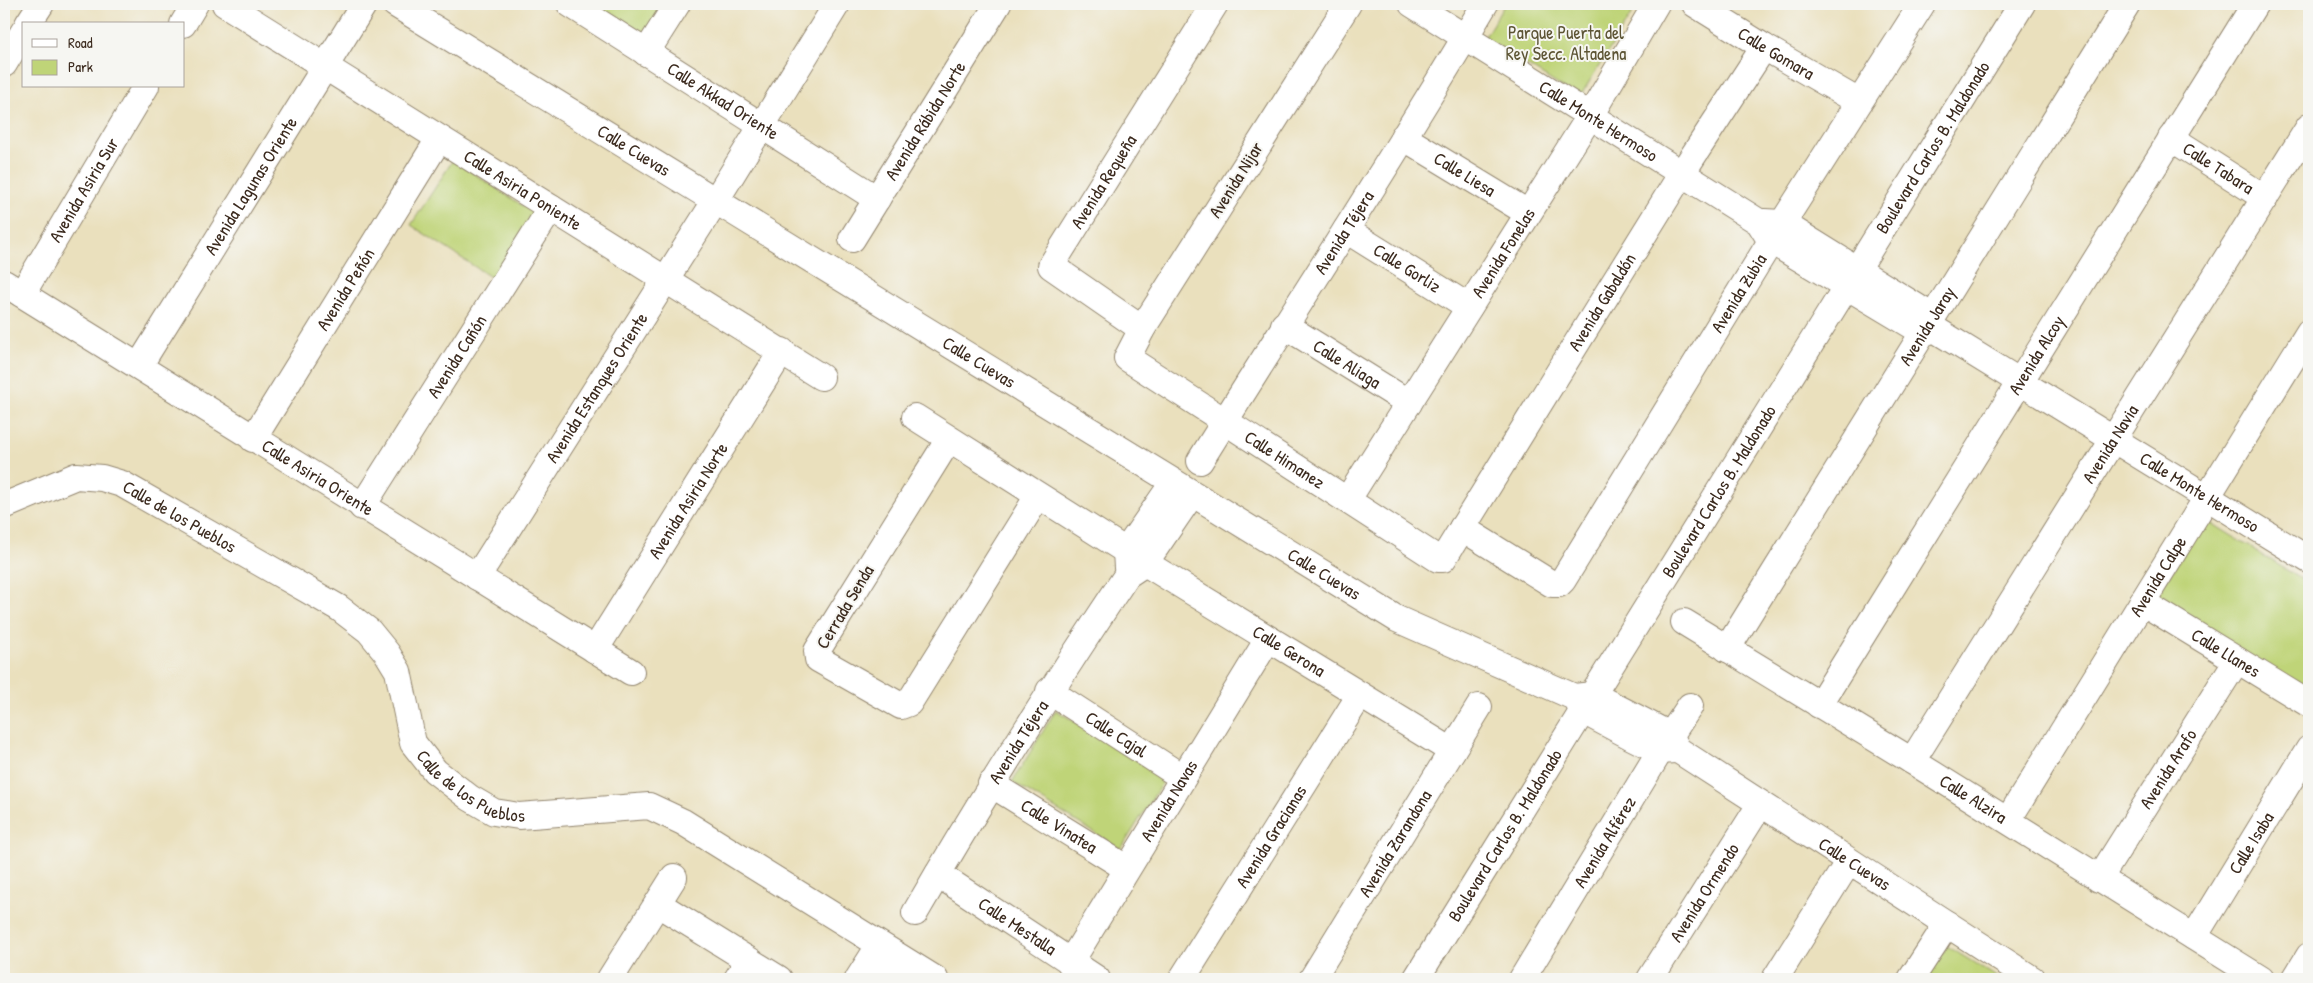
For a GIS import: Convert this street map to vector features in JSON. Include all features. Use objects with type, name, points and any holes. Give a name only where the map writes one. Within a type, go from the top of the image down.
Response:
[{"type":"street","points":[[29,22],[41,4]]},
{"type":"street","points":[[184,22],[195,4]]},
{"type":"street","name":"Calle Asiria Poniente","points":[[225,4],[821,377]]},
{"type":"street","name":"Avenida Lagunas Oriente","points":[[139,366],[364,4]]},
{"type":"street","name":"Calle Cuevas","points":[[395,4],[716,200],[1182,489],[1397,619],[1583,701],[1669,746],[2032,979]]},
{"type":"street","name":"Calle Akkad Oriente","points":[[570,4],[877,199]]},
{"type":"street","points":[[646,52],[677,4]]},
{"type":"street","name":"Avenida Estanques Oriente","points":[[477,577],[716,200],[837,4]]},
{"type":"street","name":"Avenida Rábida Norte","points":[[852,239],[998,4]]},
{"type":"street","name":"Avenida Requeña","points":[[1142,329],[1051,266],[1215,4]]},
{"type":"street","name":"Avenida Nijar","points":[[1127,358],[1142,329],[1348,4]]},
{"type":"street","name":"Calle Monte Hermoso","points":[[1412,4],[1771,229],[2114,440],[2207,497],[2306,552]]},
{"type":"street","name":"Avenida Téjera","points":[[1200,461],[1284,325],[1346,230],[1484,4]]},
{"type":"street","name":"Avenida Fonelas","points":[[1348,499],[1590,116],[1656,4]]},
{"type":"street","name":"Calle Gomara","points":[[1695,4],[1764,47],[1859,102]]},
{"type":"street","name":"Boulevard Carlos B. Maldonado","points":[[1416,979],[1583,701],[1852,279],[2022,4]]},
{"type":"street","name":"Avenida Jaray","points":[[1728,649],[1931,327],[2127,4]]},
{"type":"street","name":"Avenida Alcoy","points":[[1819,705],[2255,4]]},
{"type":"street","name":"Avenida Zubia","points":[[1462,528],[1552,584],[1559,584],[1563,580],[1771,229],[1859,102],[1918,5]]},
{"type":"street","points":[[4,64],[22,34]]},
{"type":"street","name":"Avenida Gabaldón","points":[[1443,559],[1682,173],[1764,47]]},
{"type":"street","name":"Avenida Asiria Sur","points":[[13,288],[145,88]]},
{"type":"street","name":"Avenida Navia","points":[[1912,761],[2309,127]]},
{"type":"street","name":"Calle Liesa","points":[[1403,137],[1528,213]]},
{"type":"street","name":"Calle Tabara","points":[[2172,138],[2265,198]]},
{"type":"street","name":"Avenida Peñón","points":[[253,439],[439,139]]},
{"type":"street","name":"Avenida Cañón","points":[[362,507],[551,208]]},
{"type":"street","name":"Calle Gorliz","points":[[1346,230],[1470,307]]},
{"type":"street","name":"Calle Asiria Oriente","points":[[13,288],[362,507],[631,672]]},
{"type":"street","name":"Calle Aliaga","points":[[1284,325],[1409,403]]},
{"type":"street","name":"Avenida Calpe","points":[[2008,820],[2309,332]]},
{"type":"street","name":"Avenida Asiria Norte","points":[[595,650],[782,351]]},
{"type":"street","name":"Calle Himanez","points":[[1127,358],[1348,499],[1438,559],[1443,559]]},
{"type":"street","points":[[915,417],[1038,496],[1132,563]]},
{"type":"street","name":"Cerrada Senda","points":[[949,439],[817,651],[818,659],[901,706],[909,703],[1038,496]]},
{"type":"street","name":"Calle de los Pueblos","points":[[4,506],[76,476],[102,478],[122,484],[339,608],[369,631],[387,653],[398,671],[413,743],[435,771],[470,798],[494,812],[519,816],[649,806],[682,822],[935,979]]},
{"type":"street","name":"Avenida Téjera","points":[[916,913],[991,784],[1049,691],[1182,489]]},
{"type":"street","name":"Calle Gerona","points":[[1132,563],[1268,639],[1452,751]]},
{"type":"street","name":"Calle Llanes","points":[[2142,602],[2309,704]]},
{"type":"street","name":"Calle Alzira","points":[[1684,622],[2008,820],[2099,879],[2261,979]]},
{"type":"street","name":"Avenida Navas","points":[[1070,962],[1268,639]]},
{"type":"street","name":"Avenida Arafo","points":[[2099,879],[2238,660]]},
{"type":"street","name":"Calle Cajal","points":[[1049,691],[1182,777]]},
{"type":"street","name":"Avenida Gracianas","points":[[1182,979],[1360,695]]},
{"type":"street","name":"Avenida Alférez","points":[[1522,979],[1669,746],[1690,706]]},
{"type":"street","name":"Avenida Zarandona","points":[[1312,979],[1479,707]]},
{"type":"street","name":"Calle Isaba","points":[[2194,937],[2309,749]]},
{"type":"street","name":"Calle Vinatea","points":[[991,784],[1126,868]]},
{"type":"street","name":"Avenida Ormendo","points":[[1650,979],[1760,805]]},
{"type":"street","points":[[1775,979],[1849,861]]},
{"type":"street","name":"Calle Mestalla","points":[[938,874],[1097,979]]},
{"type":"street","points":[[610,979],[674,877]]},
{"type":"street","points":[[658,904],[743,970],[779,979]]},
{"type":"street","points":[[1911,979],[1947,924]]},
{"type":"street","points":[[858,979],[890,952]]},
{"type":"street","points":[[886,979],[890,952]]},
{"type":"street","points":[[2295,979],[2309,956]]},
{"type":"green space","points":[[576,4],[668,4],[642,46]]},
{"type":"green space","name":"Parque Puerta del Rey Secc. Altadena","points":[[1505,4],[1638,4],[1579,98],[1484,38]]},
{"type":"green space","points":[[453,160],[537,215],[495,280],[411,225]]},
{"type":"green space","points":[[2205,519],[2309,584],[2309,696],[2155,598]]},
{"type":"green space","points":[[1056,710],[1165,778],[1121,849],[1012,782]]},
{"type":"green space","points":[[1947,946],[2000,979],[1927,979]]}]
